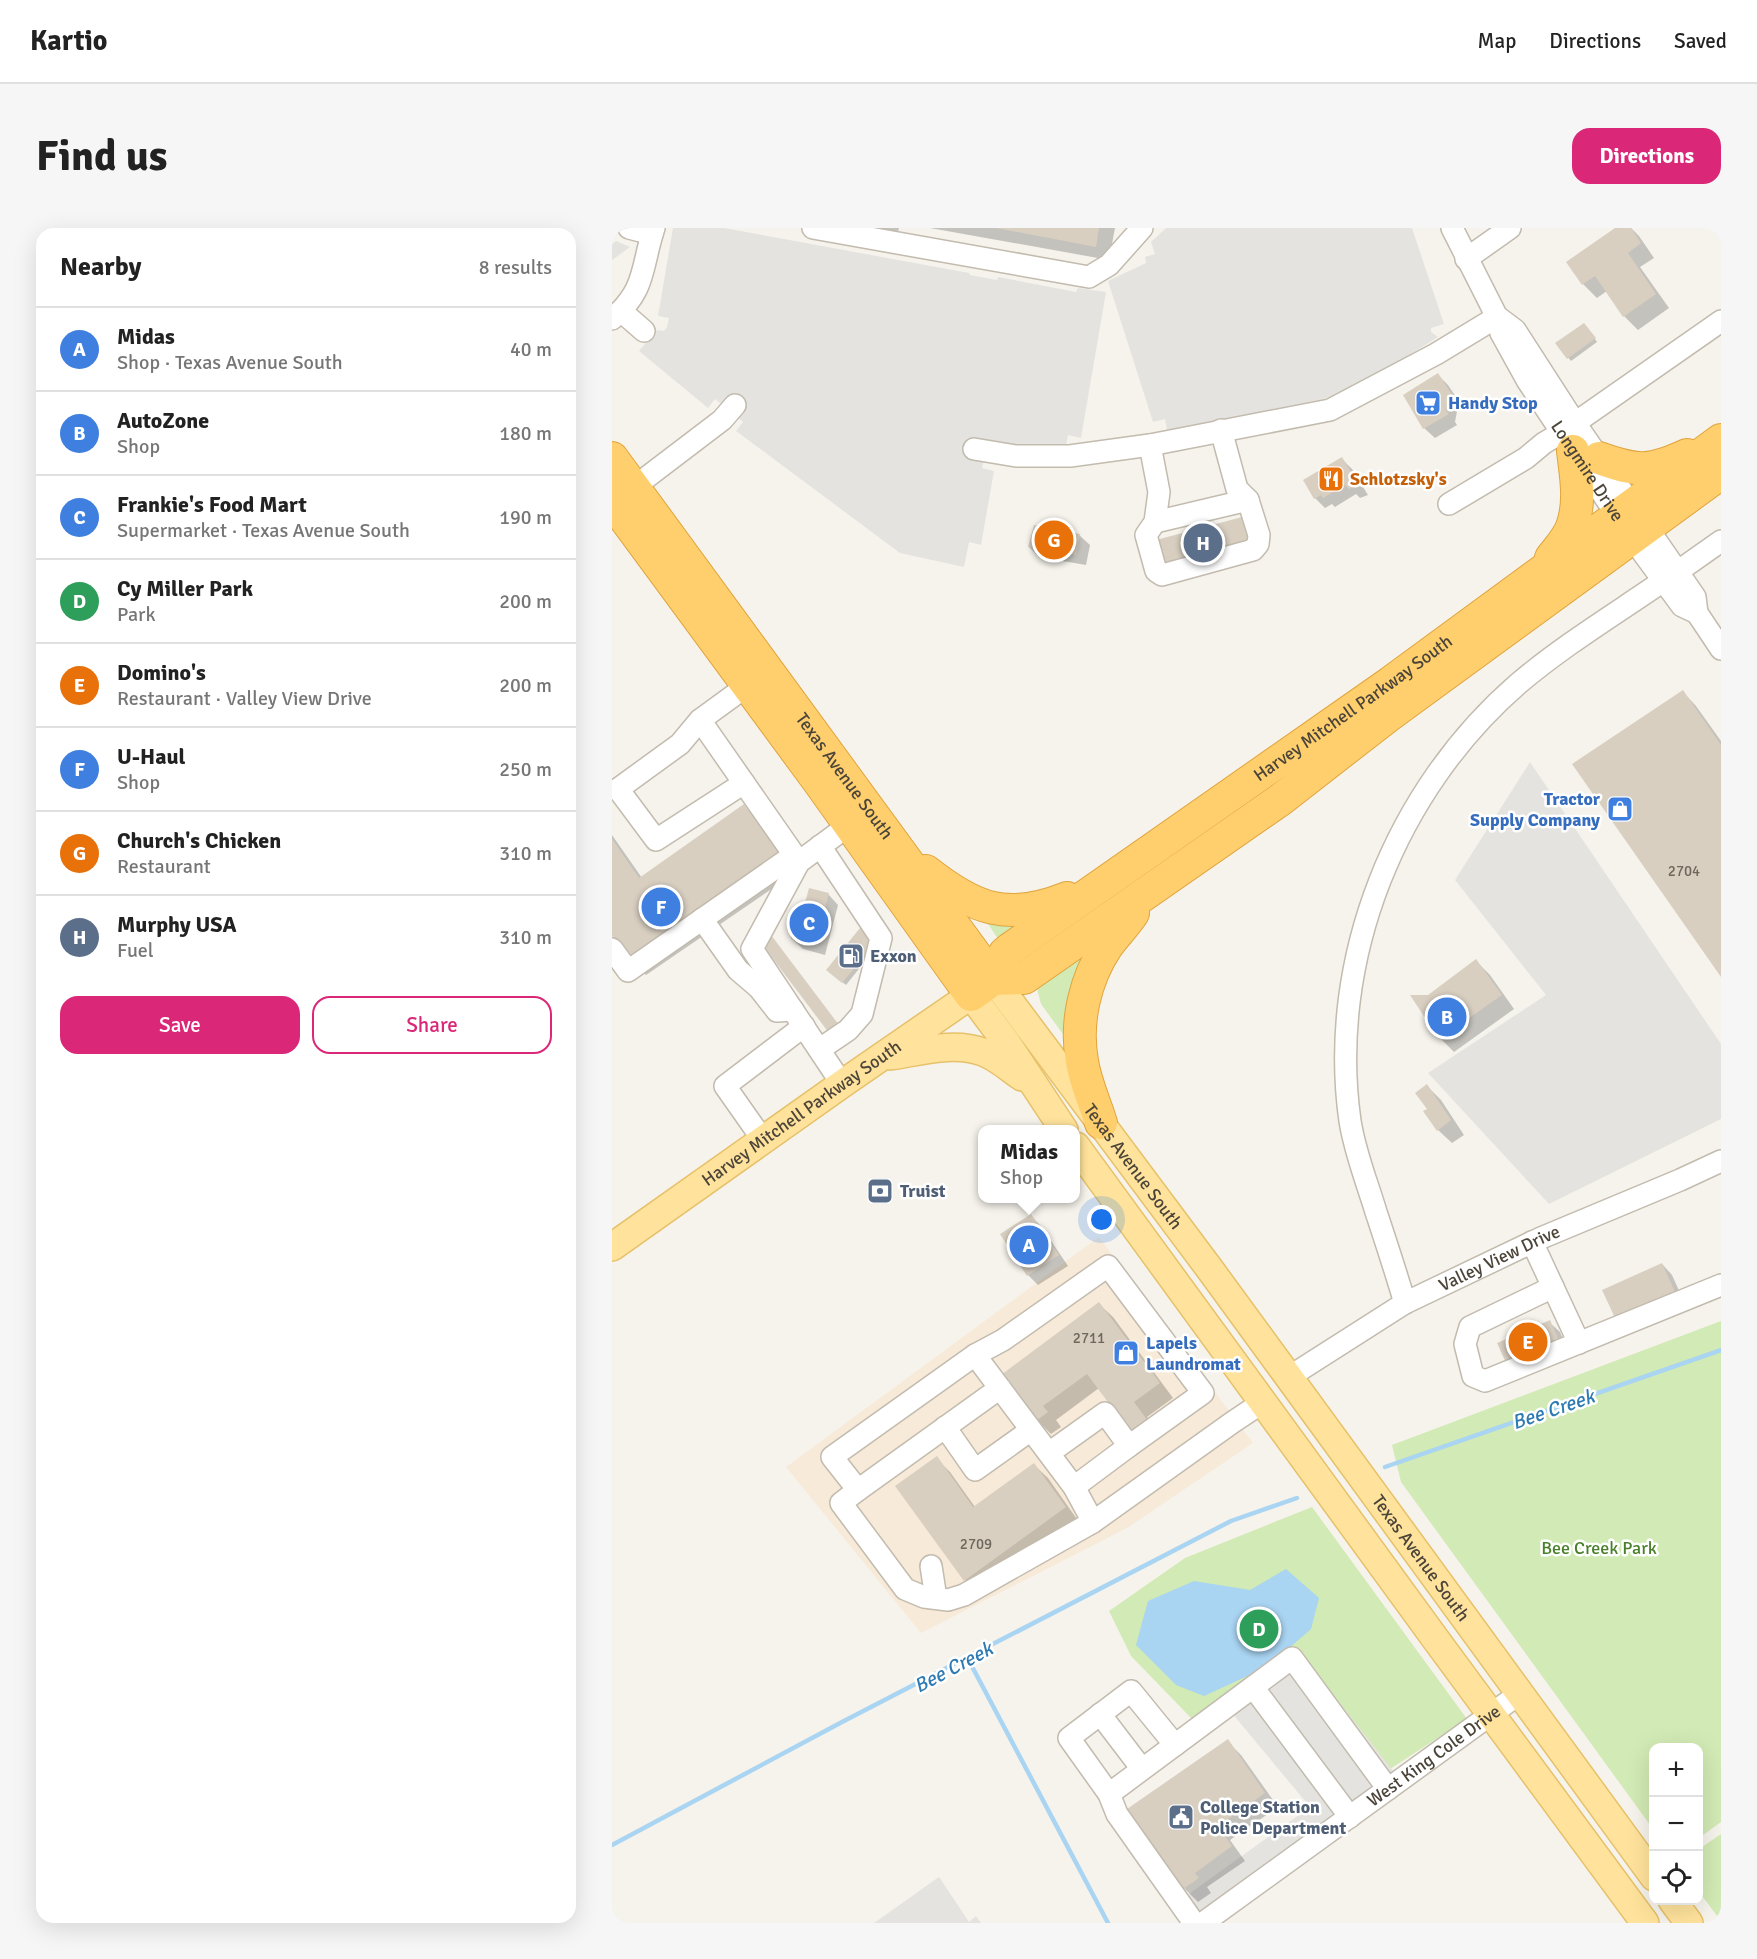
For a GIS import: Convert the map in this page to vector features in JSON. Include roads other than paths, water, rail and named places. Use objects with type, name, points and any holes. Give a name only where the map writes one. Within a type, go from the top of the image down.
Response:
[{"type":"highway","points":[[1539,573],[1572,528],[1577,500],[1577,441],[1623,467],[1640,469],[1654,468],[1721,440]]},
{"type":"highway","name":"Harvey Mitchell Parkway South","points":[[982,987],[1024,978],[1280,800],[1632,522],[1721,440]]},
{"type":"highway","name":"Texas Avenue South","points":[[612,458],[618,501],[849,825],[982,987]]},
{"type":"highway","name":"Harvey Mitchell Parkway South","points":[[982,987],[1005,952],[1390,683],[1539,573],[1721,473]]},
{"type":"highway","name":"Texas Avenue South","points":[[618,501],[898,849],[982,987]]},
{"type":"highway","points":[[898,849],[967,900],[988,908],[1008,911],[1040,908],[1099,886]]},
{"type":"highway","points":[[1101,1123],[1082,1063],[1079,1041],[1081,1008],[1097,963],[1149,891]]},
{"type":"main road","name":"Harvey Mitchell Parkway South","points":[[612,1247],[982,987]]},
{"type":"main road","name":"Texas Avenue South","points":[[982,987],[1035,1086],[1061,1125]]},
{"type":"main road","name":"Texas Avenue South","points":[[982,987],[1101,1123],[1649,1871]]},
{"type":"main road","points":[[882,1057],[947,1047],[966,1047],[984,1053],[1035,1086]]},
{"type":"main road","name":"Texas Avenue South","points":[[1080,1151],[1318,1481],[1645,1923]]},
{"type":"main road","points":[[1197,1312],[1229,1324],[1264,1373],[1277,1381],[1289,1377]]},
{"type":"main road","points":[[1263,1402],[1285,1407],[1293,1412],[1342,1474],[1368,1485]]},
{"type":"main road","points":[[1676,1905],[1689,1923]]},
{"type":"street","points":[[629,228],[653,231],[640,284],[616,315],[644,331]]},
{"type":"street","points":[[813,228],[1089,277],[1109,265],[1142,228]]},
{"type":"street","name":"Longmire Drive","points":[[1452,228],[1497,317],[1501,333],[1527,381],[1577,441],[1670,576],[1682,606],[1697,613],[1721,648]]},
{"type":"street","points":[[1466,259],[1510,228]]},
{"type":"street","points":[[974,449],[1016,456],[1056,457],[1150,445],[1330,410],[1436,354],[1497,317]]},
{"type":"street","points":[[1449,504],[1526,458],[1544,443],[1577,441],[1721,321]]},
{"type":"street","points":[[618,501],[722,420],[735,405]]},
{"type":"street","points":[[1150,445],[1159,492],[1155,522],[1146,535],[1156,571],[1162,575],[1253,550],[1258,544],[1259,536],[1248,500],[1238,489],[1221,430]]},
{"type":"street","points":[[1155,522],[1248,500]]},
{"type":"street","points":[[1405,1303],[1361,1169],[1350,1121],[1346,1042],[1349,999],[1357,954],[1386,866],[1407,822],[1432,780],[1464,739],[1519,684],[1721,541]]},
{"type":"street","points":[[744,783],[656,840],[615,789],[680,744],[700,720],[748,685]]},
{"type":"street","points":[[700,720],[796,858]]},
{"type":"street","points":[[612,949],[628,971],[702,919],[796,858],[820,846],[849,825]]},
{"type":"street","points":[[820,846],[881,938],[862,1014],[848,1030],[820,1050]]},
{"type":"street","points":[[796,858],[752,949],[842,1084]]},
{"type":"street","points":[[702,919],[738,970],[759,988],[777,1011],[799,1018]]},
{"type":"street","points":[[763,1140],[725,1086],[799,1018]]},
{"type":"street","name":"Valley View Drive","points":[[1289,1377],[1405,1303],[1580,1220],[1720,1165]]},
{"type":"street","points":[[1532,1242],[1579,1343]]},
{"type":"street","points":[[858,1490],[832,1457],[975,1355],[1004,1340],[1108,1266],[1203,1393],[1074,1487]]},
{"type":"street","points":[[1553,1287],[1470,1327],[1465,1344],[1473,1376],[1485,1381],[1721,1285]]},
{"type":"street","points":[[975,1355],[1074,1487],[1093,1522]]},
{"type":"street","points":[[1000,1388],[841,1503],[905,1589],[924,1597],[948,1600],[964,1595],[1093,1522],[1263,1402]]},
{"type":"street","points":[[1048,1453],[1105,1413],[1129,1446]]},
{"type":"street","points":[[945,1427],[975,1470],[1031,1430]]},
{"type":"street","points":[[931,1566],[936,1598]]},
{"type":"street","points":[[1109,1794],[1292,1659],[1388,1789]]},
{"type":"street","points":[[1253,1688],[1350,1817]]},
{"type":"street","points":[[1175,1745],[1131,1691],[1069,1738],[1109,1794],[1117,1814],[1194,1923]]},
{"type":"street","name":"West King Cole Drive","points":[[1203,1923],[1519,1694]]},
{"type":"street","points":[[1100,1714],[1142,1769]]},
{"type":"water","points":[[1286,1569],[1319,1598],[1311,1629],[1267,1667],[1204,1696],[1176,1685],[1136,1645],[1148,1601],[1194,1581],[1250,1590]]},
{"type":"waterway","name":"Bee Creek","points":[[1385,1467],[1721,1350]]},
{"type":"waterway","name":"Bee Creek","points":[[612,1845],[842,1722],[1231,1521],[1297,1498]]},
{"type":"waterway","points":[[967,1657],[1108,1923]]},
{"type":"place","name":"Handy Stop","points":[[1428,403]]},
{"type":"place","name":"Schlotzsky's","points":[[1331,479]]},
{"type":"place","name":"Church's Chicken","points":[[1054,540]]},
{"type":"place","name":"Murphy USA","points":[[1203,543]]},
{"type":"place","name":"Tractor Supply Company","points":[[1620,809]]},
{"type":"place","name":"U-Haul","points":[[661,907]]},
{"type":"place","name":"Frankie's Food Mart","points":[[809,923]]},
{"type":"place","name":"Exxon","points":[[851,956]]},
{"type":"place","name":"AutoZone","points":[[1447,1017]]},
{"type":"place","name":"Truist","points":[[880,1191]]},
{"type":"place","name":"Midas","points":[[1029,1245]]},
{"type":"place","name":"Domino's","points":[[1528,1342]]},
{"type":"place","name":"Lapels Laundromat","points":[[1126,1353]]},
{"type":"place","name":"Cy Miller Park","points":[[1259,1629]]},
{"type":"place","name":"College Station Police Department","points":[[1181,1817]]},
{"type":"park label","name":"Bee Creek Park","points":[[1599,1548]]}]
